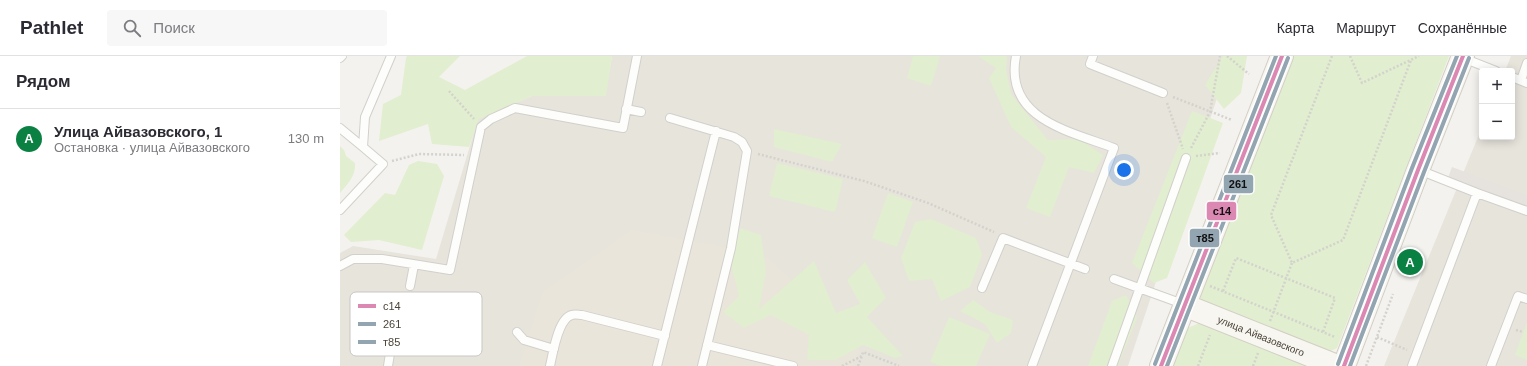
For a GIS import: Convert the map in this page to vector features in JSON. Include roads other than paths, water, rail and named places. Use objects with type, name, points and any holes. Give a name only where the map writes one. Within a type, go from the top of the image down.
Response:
[{"type":"main road","points":[[1161,366],[1282,56]]},
{"type":"main road","points":[[1344,366],[1418,170],[1463,57]]},
{"type":"main road","name":"улица Айвазовского","points":[[1184,305],[1337,366]]},
{"type":"lane","points":[[363,147],[365,116],[391,56]]},
{"type":"lane","points":[[340,266],[353,259],[382,259],[450,270],[481,127],[491,119],[515,108],[623,128],[638,56]]},
{"type":"lane","points":[[1016,56],[1013,70],[1018,93],[1031,111],[1051,124],[1114,148],[1032,366]]},
{"type":"lane","points":[[1093,56],[1090,64],[1163,93]]},
{"type":"lane","points":[[1463,57],[1489,68]]},
{"type":"lane","points":[[1524,82],[1527,63]]},
{"type":"lane","points":[[626,109],[641,112]]},
{"type":"lane","points":[[670,118],[734,137],[742,142],[747,151],[731,248],[702,366]]},
{"type":"lane","points":[[340,128],[383,164],[340,210]]},
{"type":"lane","points":[[657,366],[716,131]]},
{"type":"lane","points":[[1112,366],[1186,158]]},
{"type":"lane","points":[[1418,170],[1527,211]]},
{"type":"lane","points":[[1412,366],[1477,193]]},
{"type":"lane","points":[[982,288],[1003,238],[1085,269]]},
{"type":"lane","points":[[410,286],[414,265]]},
{"type":"lane","points":[[1114,279],[1184,305]]},
{"type":"lane","points":[[1491,366],[1518,296],[1527,299]]},
{"type":"lane","points":[[550,366],[560,327],[564,319],[572,315],[582,315],[665,336]]},
{"type":"lane","points":[[518,332],[524,340],[554,349]]},
{"type":"lane","points":[[707,345],[793,366]]},
{"type":"lane","points":[[388,366],[390,356]]},
{"type":"place","name":"Улица Айвазовского, 1","points":[[1410,262]]}]
